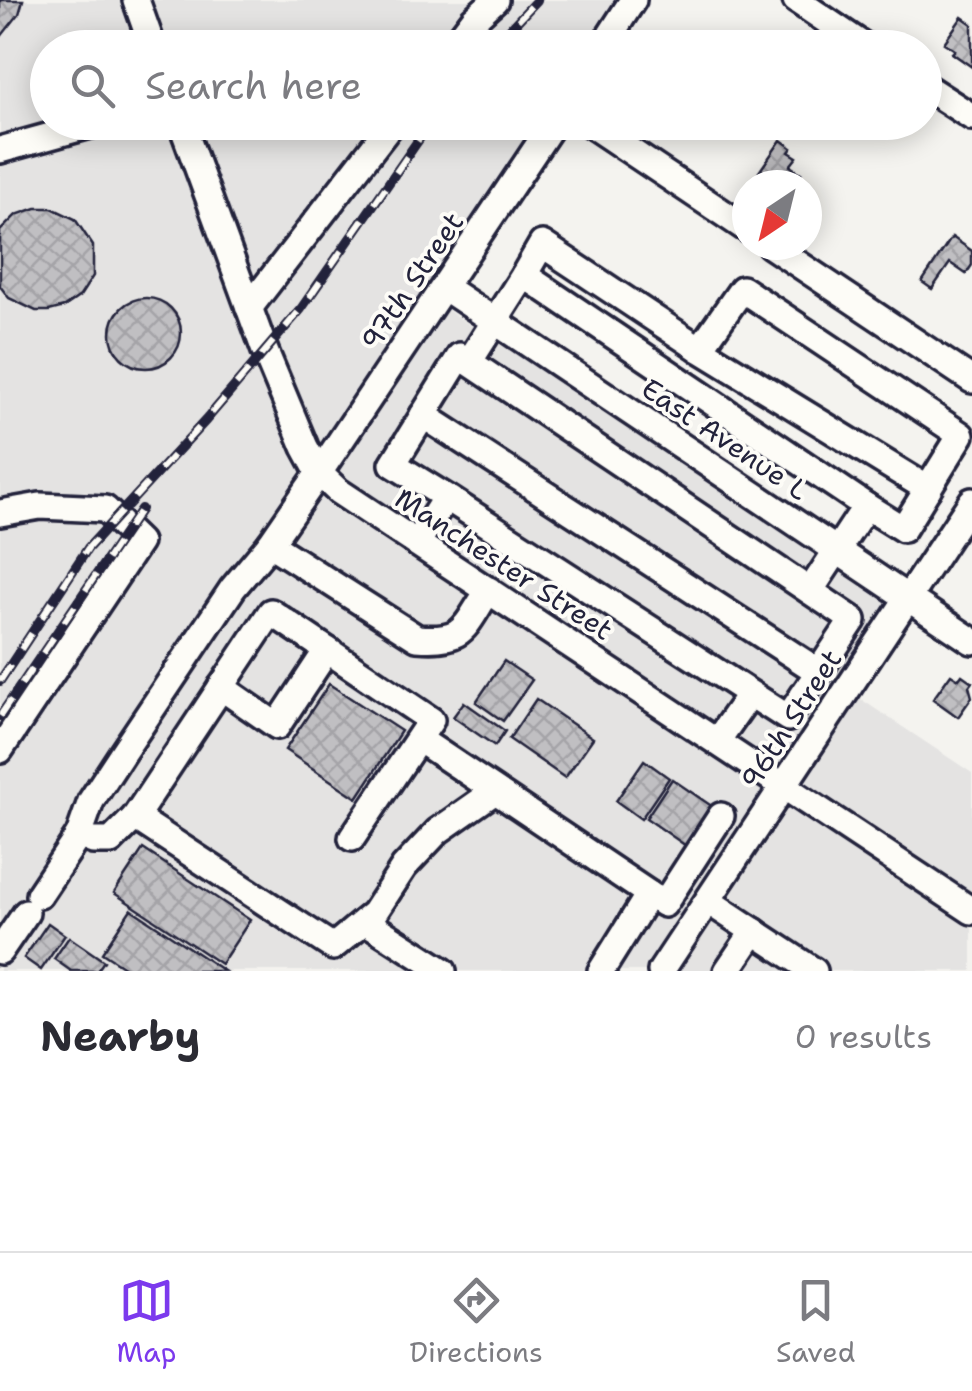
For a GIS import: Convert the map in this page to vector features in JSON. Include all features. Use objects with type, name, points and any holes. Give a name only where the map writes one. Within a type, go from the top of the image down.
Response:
[{"type":"street","points":[[136,0],[147,30]]},
{"type":"street","points":[[468,30],[495,0]]},
{"type":"street","points":[[614,30],[633,0]]},
{"type":"street","points":[[796,0],[840,30]]},
{"type":"street","points":[[942,98],[972,118]]},
{"type":"street","points":[[0,150],[36,140]]},
{"type":"street","name":"Manchester Street","points":[[188,140],[249,308],[319,473],[338,491],[972,911]]},
{"type":"street","points":[[249,308],[378,140]]},
{"type":"street","name":"97th Street","points":[[0,951],[79,834],[91,801],[233,588],[270,544],[319,473],[542,140]]},
{"type":"street","points":[[614,140],[732,220]]},
{"type":"street","points":[[469,362],[542,244],[700,349],[928,490]]},
{"type":"street","points":[[792,260],[972,380]]},
{"type":"street","points":[[524,276],[903,529],[961,436],[742,289],[700,349]]},
{"type":"street","name":"East Avenue L","points":[[444,287],[972,641]]},
{"type":"street","points":[[460,356],[469,362],[853,620],[788,718],[393,464],[460,356]]},
{"type":"street","points":[[424,415],[819,672]]},
{"type":"street","points":[[417,543],[446,497]]},
{"type":"street","name":"96th Street","points":[[661,971],[972,501]]},
{"type":"street","points":[[0,513],[40,506],[105,509],[139,542],[0,750]]},
{"type":"street","points":[[810,591],[866,506]]},
{"type":"street","points":[[270,544],[417,638],[445,640],[459,634],[489,590]]},
{"type":"street","points":[[79,834],[94,841],[111,841],[135,817],[270,612],[430,720],[352,838]]},
{"type":"street","points":[[221,687],[278,726],[327,650]]},
{"type":"street","points":[[717,741],[750,694]]},
{"type":"street","points":[[429,746],[664,904],[721,816]]},
{"type":"street","points":[[135,817],[333,947],[365,921],[404,867],[438,831],[495,791]]},
{"type":"street","points":[[600,971],[649,894]]},
{"type":"street","points":[[708,901],[814,971]]},
{"type":"street","points":[[365,921],[429,967]]},
{"type":"street","points":[[727,971],[754,931]]},
{"type":"shaded area","points":[[0,0],[618,0],[598,30],[30,30],[30,140],[525,140],[426,289],[450,312],[912,611],[859,698],[972,773],[972,971],[0,971]]},
{"type":"building","points":[[0,0],[23,0],[19,14],[0,38]]},
{"type":"building","points":[[962,17],[972,24],[972,67],[944,43]]},
{"type":"building","points":[[781,140],[797,157],[790,166],[796,170],[760,170]]},
{"type":"building","points":[[36,208],[52,208],[75,219],[93,246],[93,276],[80,296],[49,311],[36,311],[9,298],[0,286],[0,231],[16,215]]},
{"type":"building","points":[[952,237],[972,251],[972,265],[966,274],[950,263],[932,289],[922,282]]},
{"type":"building","points":[[146,298],[171,308],[181,333],[171,358],[146,368],[121,358],[111,333],[121,308]]},
{"type":"building","points":[[504,661],[532,680],[503,721],[476,702]]},
{"type":"building","points":[[951,674],[972,682],[972,697],[958,717],[933,699]]},
{"type":"building","points":[[329,684],[401,731],[357,798],[285,750]]},
{"type":"building","points":[[536,699],[593,738],[565,778],[509,739]]},
{"type":"building","points":[[464,702],[505,731],[495,746],[453,717]]},
{"type":"building","points":[[644,760],[669,778],[641,819],[616,801]]},
{"type":"building","points":[[672,779],[716,809],[689,848],[646,818]]},
{"type":"building","points":[[143,849],[250,920],[221,964],[114,893]]},
{"type":"building","points":[[131,909],[224,971],[130,971],[102,953]]},
{"type":"building","points":[[48,923],[65,935],[41,970],[24,958]]},
{"type":"building","points":[[69,937],[104,961],[97,971],[71,971],[54,959]]},
{"type":"railway","points":[[509,30],[537,0]]},
{"type":"railway","points":[[0,681],[88,548],[301,309],[418,140]]},
{"type":"railway","points":[[0,716],[141,509]]}]
